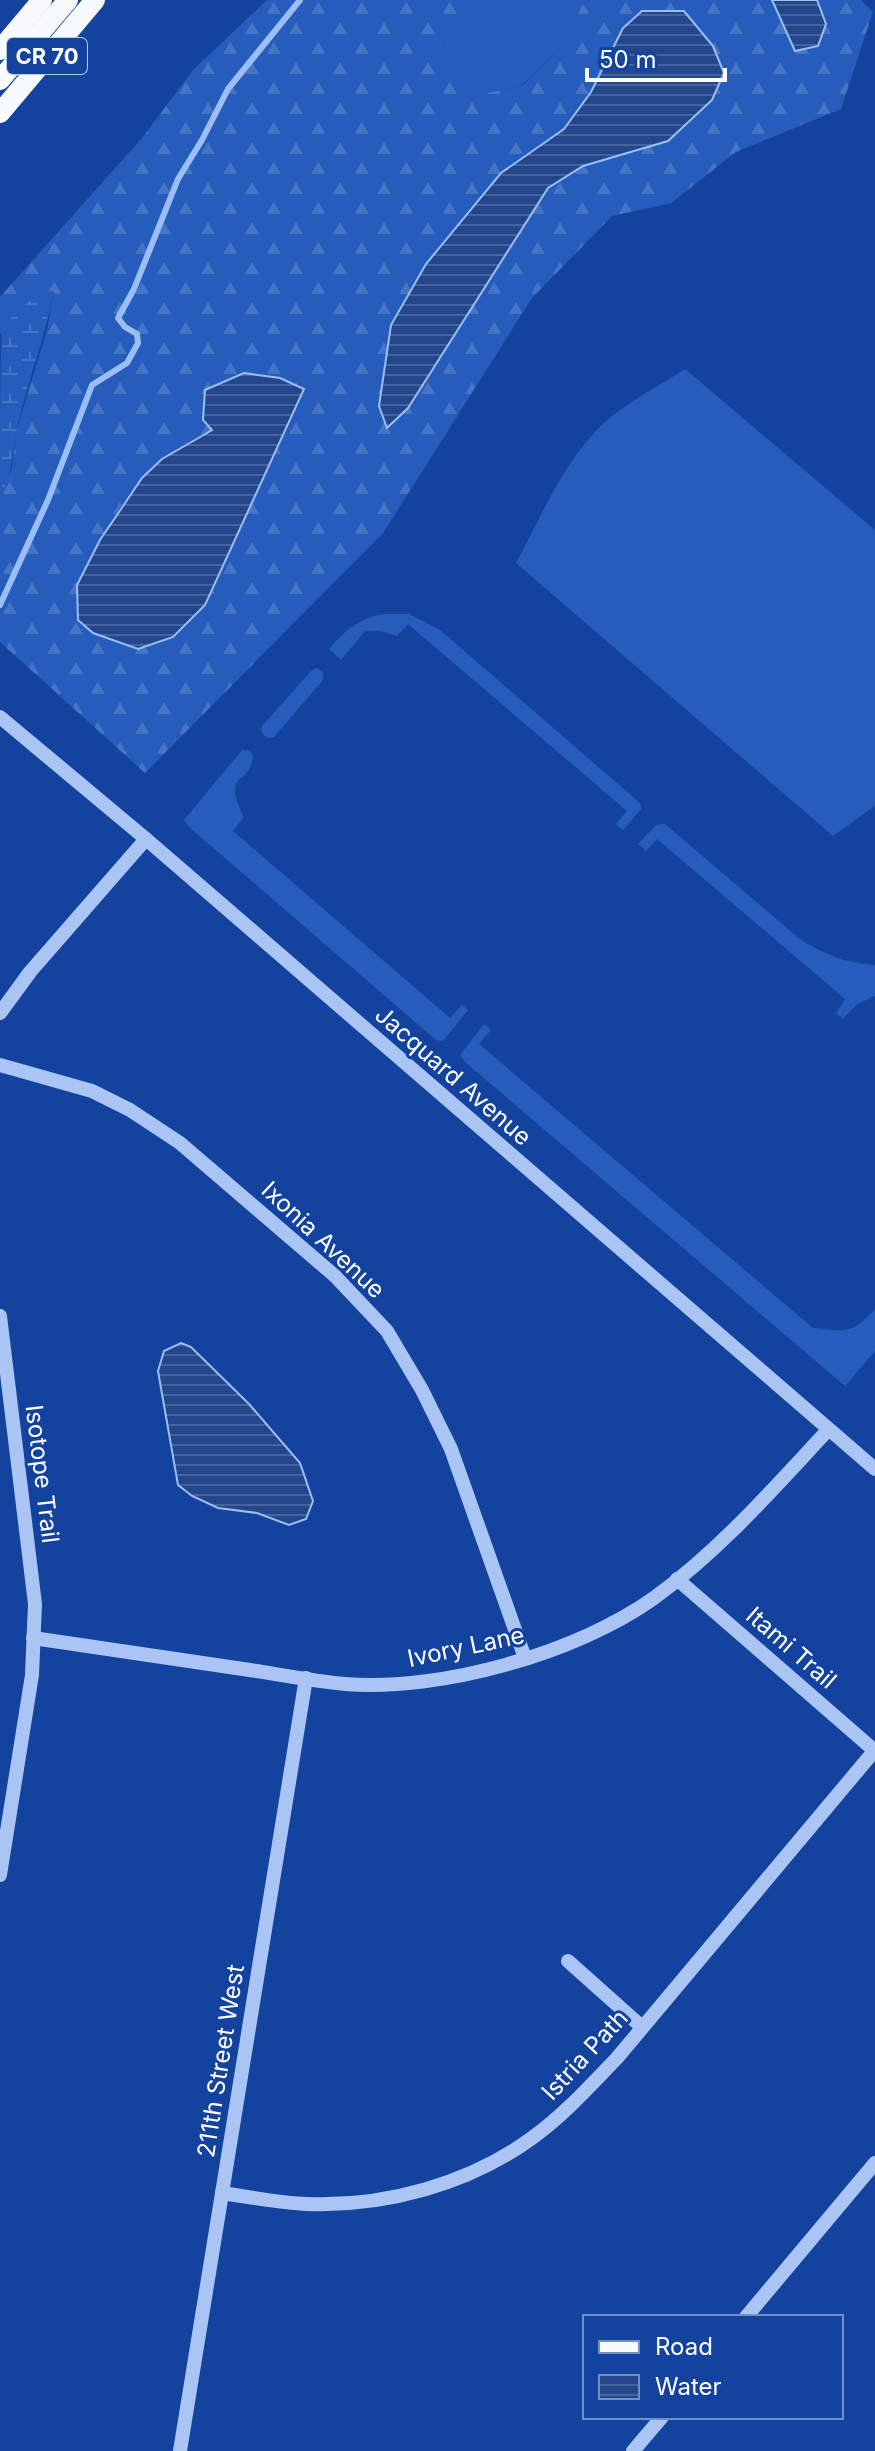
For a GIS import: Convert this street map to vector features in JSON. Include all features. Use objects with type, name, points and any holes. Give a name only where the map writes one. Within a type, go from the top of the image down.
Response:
[{"type":"main road","name":"CR 70","points":[[0,50],[42,0]]},
{"type":"main road","points":[[0,80],[68,0]]},
{"type":"main road","name":"CR 70","points":[[0,113],[95,0]]},
{"type":"street","name":"Jacquard Avenue","points":[[0,717],[146,839],[875,1469]]},
{"type":"street","points":[[0,1013],[30,972],[146,839]]},
{"type":"street","name":"Ixonia Avenue","points":[[0,1065],[92,1091],[130,1110],[180,1143],[335,1276],[387,1331],[422,1390],[451,1449],[525,1658]]},
{"type":"street","name":"Isotope Trail","points":[[0,1316],[35,1604],[32,1675],[0,1875]]},
{"type":"street","name":"Ivory Lane","points":[[33,1638],[347,1684],[422,1682],[485,1671],[554,1650],[608,1626],[653,1599],[702,1561],[828,1430]]},
{"type":"street","name":"Itami Trail","points":[[677,1579],[875,1750]]},
{"type":"street","name":"211th Street West","points":[[180,2451],[306,1678]]},
{"type":"street","name":"Istria Path","points":[[222,2193],[306,2204],[356,2202],[417,2192],[471,2173],[532,2139],[574,2103],[642,2027],[875,1750]]},
{"type":"street","points":[[568,1961],[642,2027]]},
{"type":"street","points":[[748,2315],[875,2163]]},
{"type":"street","points":[[633,2451],[660,2419]]},
{"type":"green space","points":[[267,0],[489,0],[448,34],[438,58],[451,79],[481,94],[522,86],[560,47],[585,0],[772,0],[796,51],[826,24],[817,0],[861,0],[873,12],[841,109],[736,152],[671,203],[612,216],[532,298],[383,533],[145,773],[0,642],[0,499],[12,467],[16,432],[47,330],[54,290],[0,334],[0,297],[142,138],[193,70]],"holes":[[[623,28],[668,141],[583,166],[548,188],[409,408],[501,173],[564,129],[591,92]],[[304,390],[205,605],[77,584],[123,503],[160,461],[210,430]]]},
{"type":"green space","points":[[489,0],[585,0],[560,47],[521,86],[481,94],[451,79],[438,58],[448,34]]},
{"type":"green space","points":[[54,290],[20,415],[9,475],[0,499],[2,331],[24,305]]},
{"type":"green space","points":[[685,369],[875,530],[875,806],[833,836],[516,563],[561,478],[595,432],[626,406]]},
{"type":"green space","points":[[409,614],[440,630],[640,803],[641,809],[623,830],[616,824],[627,811],[408,624],[397,636],[381,631],[365,631],[341,660],[329,649],[354,626],[368,618]]},
{"type":"green space","points":[[318,668],[323,673],[323,680],[274,737],[267,738],[261,732],[262,726],[312,670]]},
{"type":"green space","points":[[242,750],[248,750],[253,755],[251,765],[236,785],[237,802],[244,817],[233,831],[450,1018],[462,1005],[468,1010],[443,1041],[436,1040],[184,820]]},
{"type":"green space","points":[[665,824],[801,940],[836,957],[875,965],[875,996],[857,1004],[843,1019],[836,1013],[845,999],[657,839],[646,851],[638,844],[656,825]]},
{"type":"green space","points":[[484,1024],[491,1030],[479,1044],[813,1328],[833,1330],[854,1327],[875,1309],[875,1351],[845,1386],[465,1062],[460,1055]]},
{"type":"water","points":[[772,0],[817,0],[826,24],[818,46],[795,51]]},
{"type":"water","points":[[642,11],[684,11],[713,46],[724,73],[712,100],[668,141],[583,166],[548,188],[408,408],[387,428],[379,406],[391,325],[426,264],[501,173],[564,129],[591,92],[623,28]]},
{"type":"water","points":[[244,373],[280,378],[304,389],[205,605],[173,637],[138,649],[93,633],[78,620],[77,585],[100,540],[142,478],[162,459],[212,430],[203,420],[205,390]]},
{"type":"water","points":[[181,1343],[191,1347],[249,1404],[300,1463],[313,1501],[306,1519],[289,1525],[257,1513],[218,1508],[192,1496],[178,1485],[158,1371],[164,1351]]},
{"type":"waterway","points":[[0,605],[48,500],[92,385],[127,363],[138,343],[137,334],[118,318],[134,289],[178,179],[228,89],[300,0]]}]
